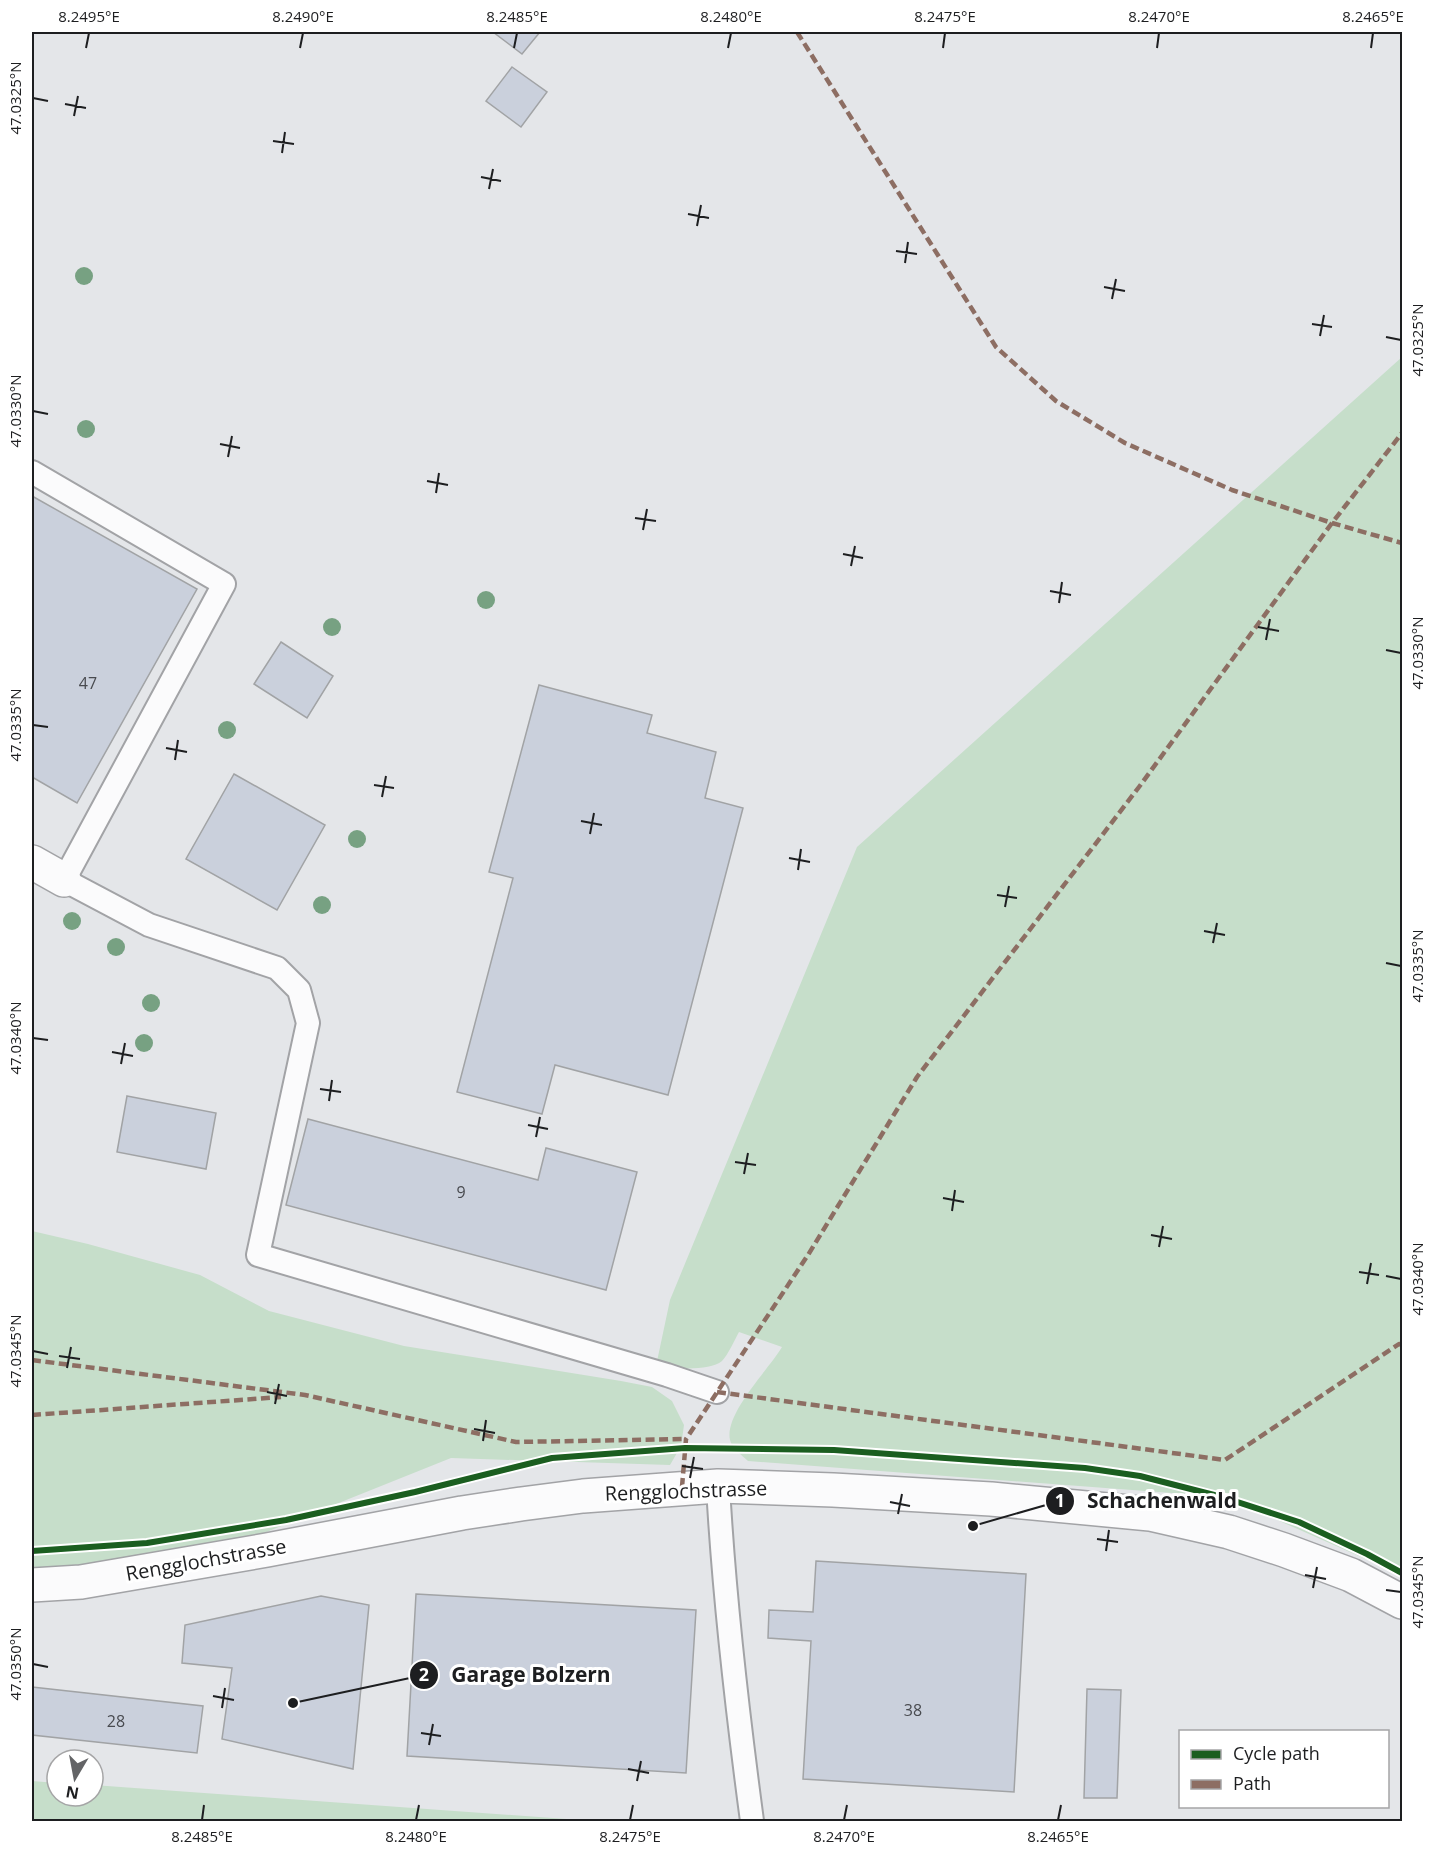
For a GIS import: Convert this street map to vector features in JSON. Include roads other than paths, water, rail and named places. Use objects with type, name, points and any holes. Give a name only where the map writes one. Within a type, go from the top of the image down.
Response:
[{"type":"main road","points":[[32,862],[64,880]]},
{"type":"main road","name":"Rengglochstrasse","points":[[32,1586],[81,1582],[521,1504],[583,1496],[718,1486],[991,1499],[1150,1514],[1229,1532],[1284,1550],[1351,1575],[1402,1602]]},
{"type":"lane","points":[[32,472],[224,584],[64,880],[148,925],[277,968],[299,990],[309,1023],[258,1255],[644,1368],[717,1392]]},
{"type":"lane","points":[[718,1486],[722,1564],[752,1821]]},
{"type":"place","name":"Schachenwald","points":[[973,1526]]},
{"type":"place","name":"Garage Bolzern","points":[[293,1703]]}]
